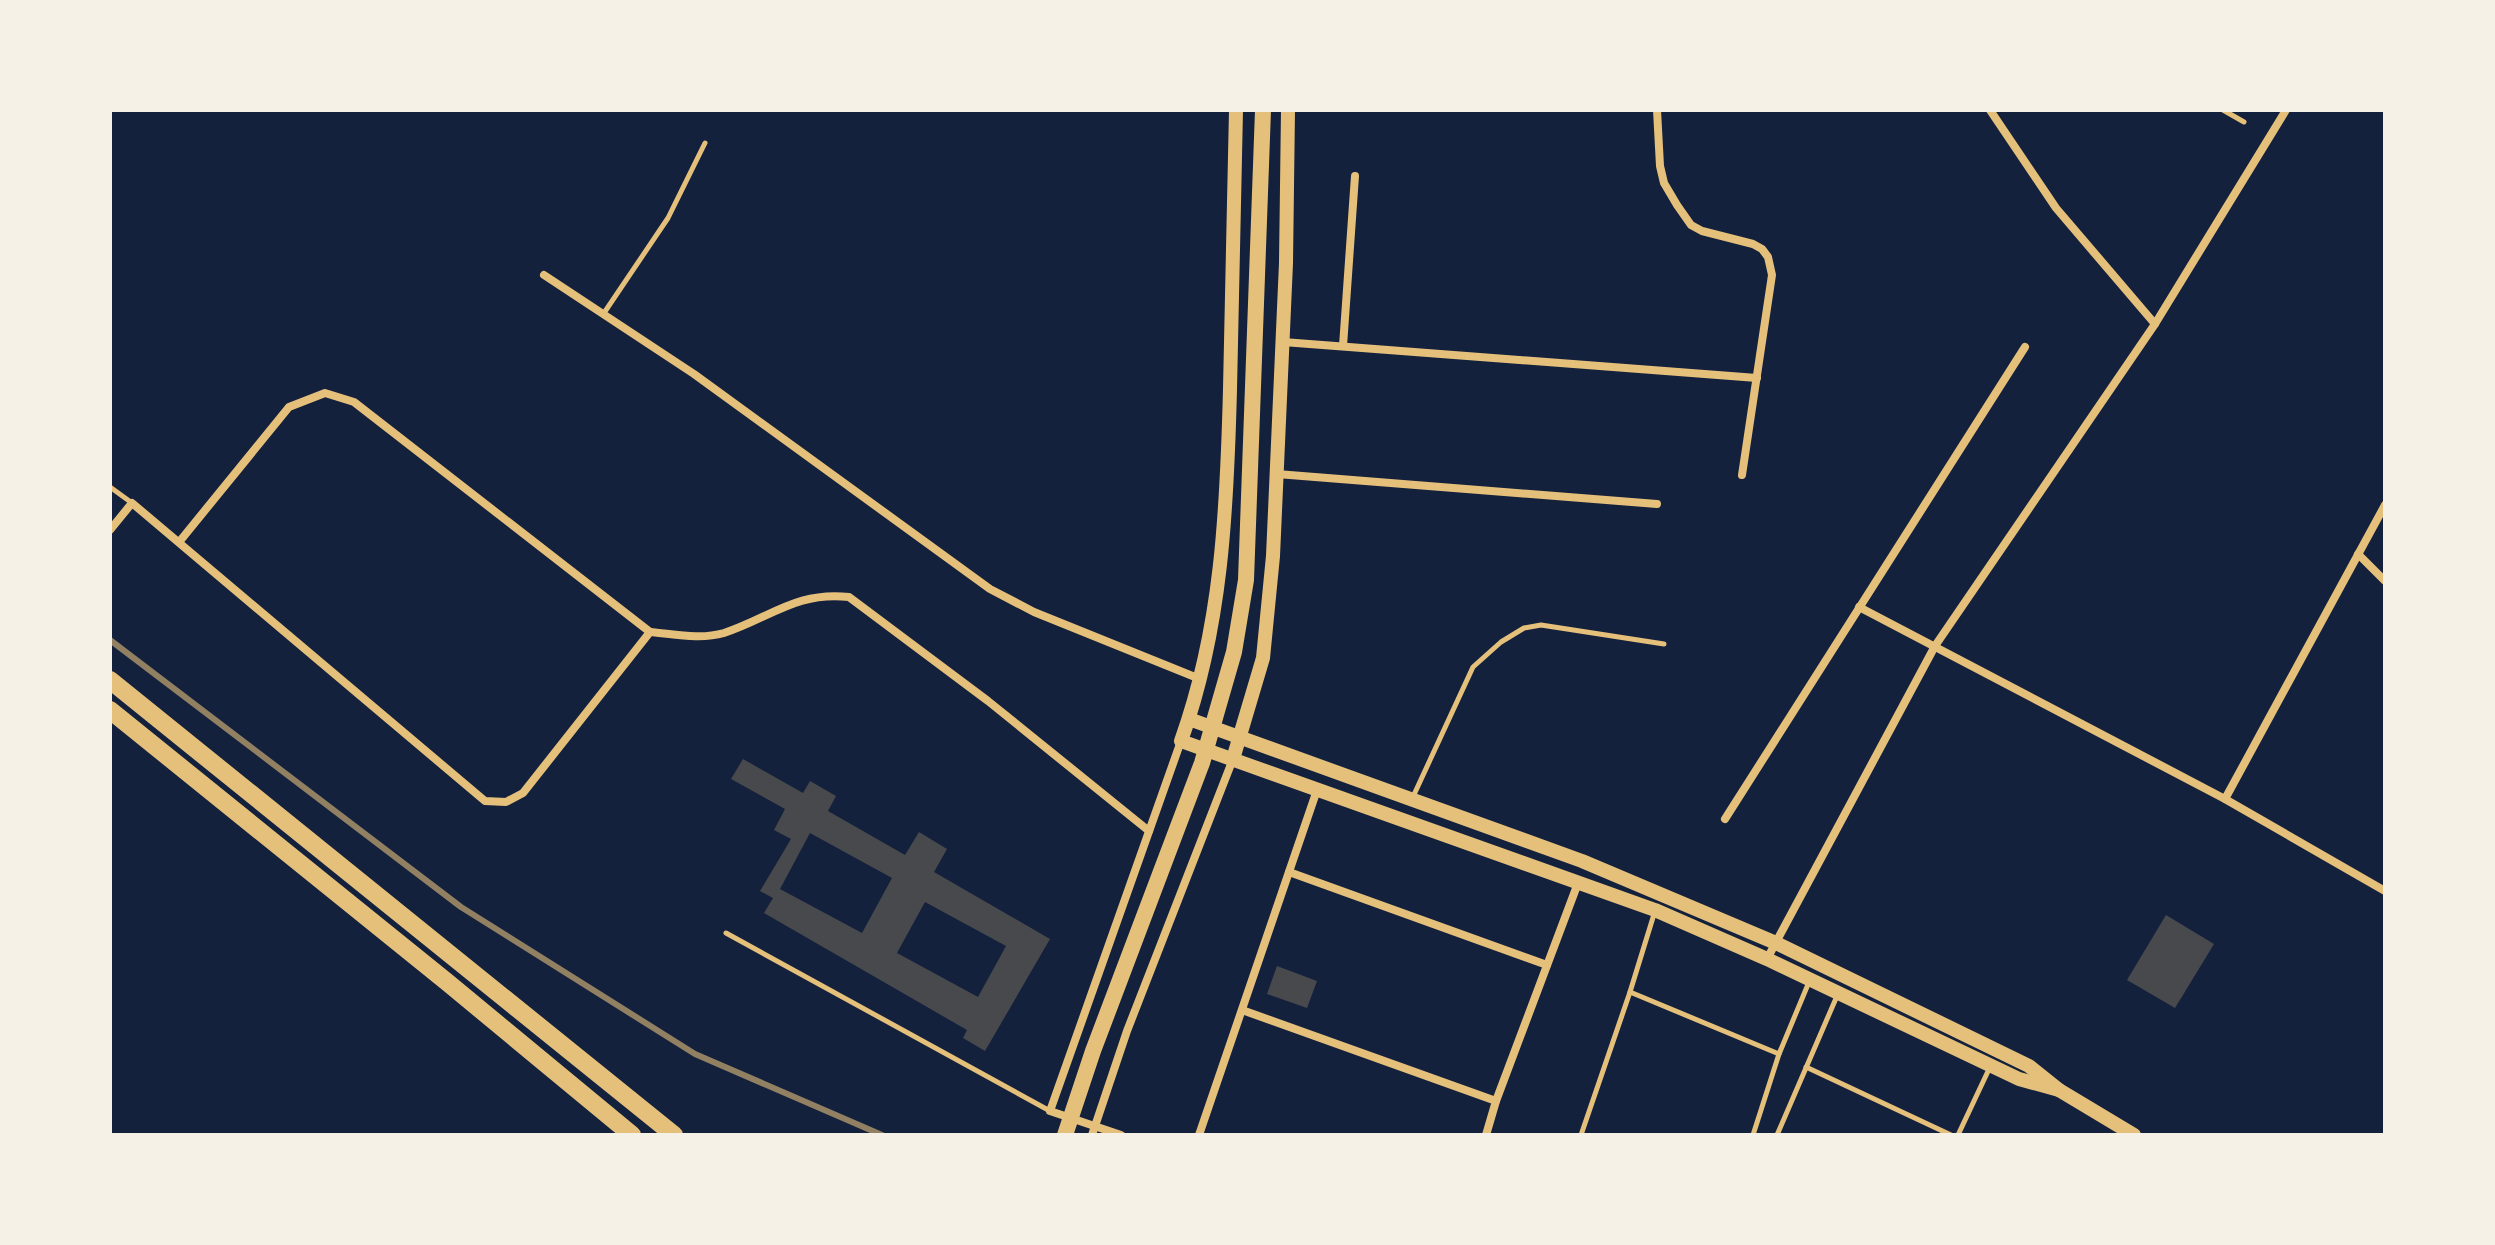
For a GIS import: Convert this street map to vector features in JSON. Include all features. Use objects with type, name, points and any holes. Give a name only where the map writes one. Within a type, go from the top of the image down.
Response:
[{"type":"highway","points":[[110,680],[674,1135]]},
{"type":"highway","points":[[110,710],[459,991],[632,1135]]},
{"type":"main road","points":[[1065,1135],[1093,1051],[1202,763],[1234,652],[1246,580],[1263,110]]},
{"type":"street","points":[[1121,1135],[1094,1131],[1050,1111],[1189,719],[1201,679],[1218,597],[1228,471],[1236,110]]},
{"type":"street","points":[[1094,1131],[1133,1017],[1233,759],[1263,658],[1277,474],[1286,263],[1288,110]]},
{"type":"street","points":[[1657,110],[1664,183],[1691,225],[1702,231],[1753,244],[1768,257],[1772,275],[1742,475]]},
{"type":"street","points":[[1990,110],[2056,208],[2155,324]]},
{"type":"street","points":[[1767,959],[1935,646],[2155,324],[2286,110]]},
{"type":"street","points":[[1343,346],[1355,176]]},
{"type":"street","points":[[544,275],[694,374],[990,589],[1034,612],[1201,679]]},
{"type":"street","points":[[1283,342],[1757,378]]},
{"type":"street","points":[[1725,819],[2025,347]]},
{"type":"street","points":[[180,541],[289,407],[325,393],[354,402],[650,632],[709,636],[812,598],[828,595],[849,597],[988,701],[1149,831]]},
{"type":"street","points":[[1277,474],[1657,504]]},
{"type":"street","points":[[110,530],[132,503],[485,801],[506,802],[523,793],[650,632]]},
{"type":"street","points":[[2225,799],[2385,505]]},
{"type":"street","points":[[2358,554],[2385,581]]},
{"type":"street","points":[[1859,607],[2225,799],[2385,891]]},
{"type":"street","points":[[1189,719],[1582,861],[1776,943],[2029,1066],[2059,1090],[2134,1135]]},
{"type":"street","points":[[1181,741],[1655,910],[1767,959],[2019,1079],[2059,1090]]},
{"type":"street","points":[[1199,1135],[1317,790]]},
{"type":"street","points":[[1289,872],[1547,965]]},
{"type":"street","points":[[1486,1135],[1578,883]]},
{"type":"street","points":[[1242,1010],[1496,1101]]},
{"type":"lane","points":[[2223,110],[2244,122]]},
{"type":"lane","points":[[603,314],[668,218],[705,143]]},
{"type":"lane","points":[[110,487],[132,503]]},
{"type":"lane","points":[[1412,799],[1473,667],[1501,642],[1524,628],[1541,625],[1664,644]]},
{"type":"lane","points":[[1581,1135],[1655,910]]},
{"type":"lane","points":[[726,933],[1050,1111]]},
{"type":"lane","points":[[1753,1135],[1779,1054],[1810,979]]},
{"type":"lane","points":[[1630,992],[1779,1054]]},
{"type":"lane","points":[[1777,1135],[1838,993]]},
{"type":"lane","points":[[1958,1135],[1991,1066]]},
{"type":"lane","points":[[1806,1067],[1951,1135]]},
{"type":"building","points":[[743,759],[803,793],[810,781],[836,796],[828,811],[905,855],[919,832],[947,849],[934,872],[1050,939],[985,1051],[963,1038],[967,1030],[764,913],[773,898],[760,891],[791,839],[774,830],[785,809],[731,779]],"holes":[[[810,833],[892,878],[862,933],[780,889]],[[925,902],[1006,946],[978,997],[897,953]]]},
{"type":"building","points":[[2166,915],[2214,944],[2175,1008],[2127,980]]},
{"type":"building","points":[[1277,966],[1317,981],[1307,1008],[1267,994]]},
{"type":"railway","points":[[110,640],[461,907],[695,1054],[882,1135]]}]
